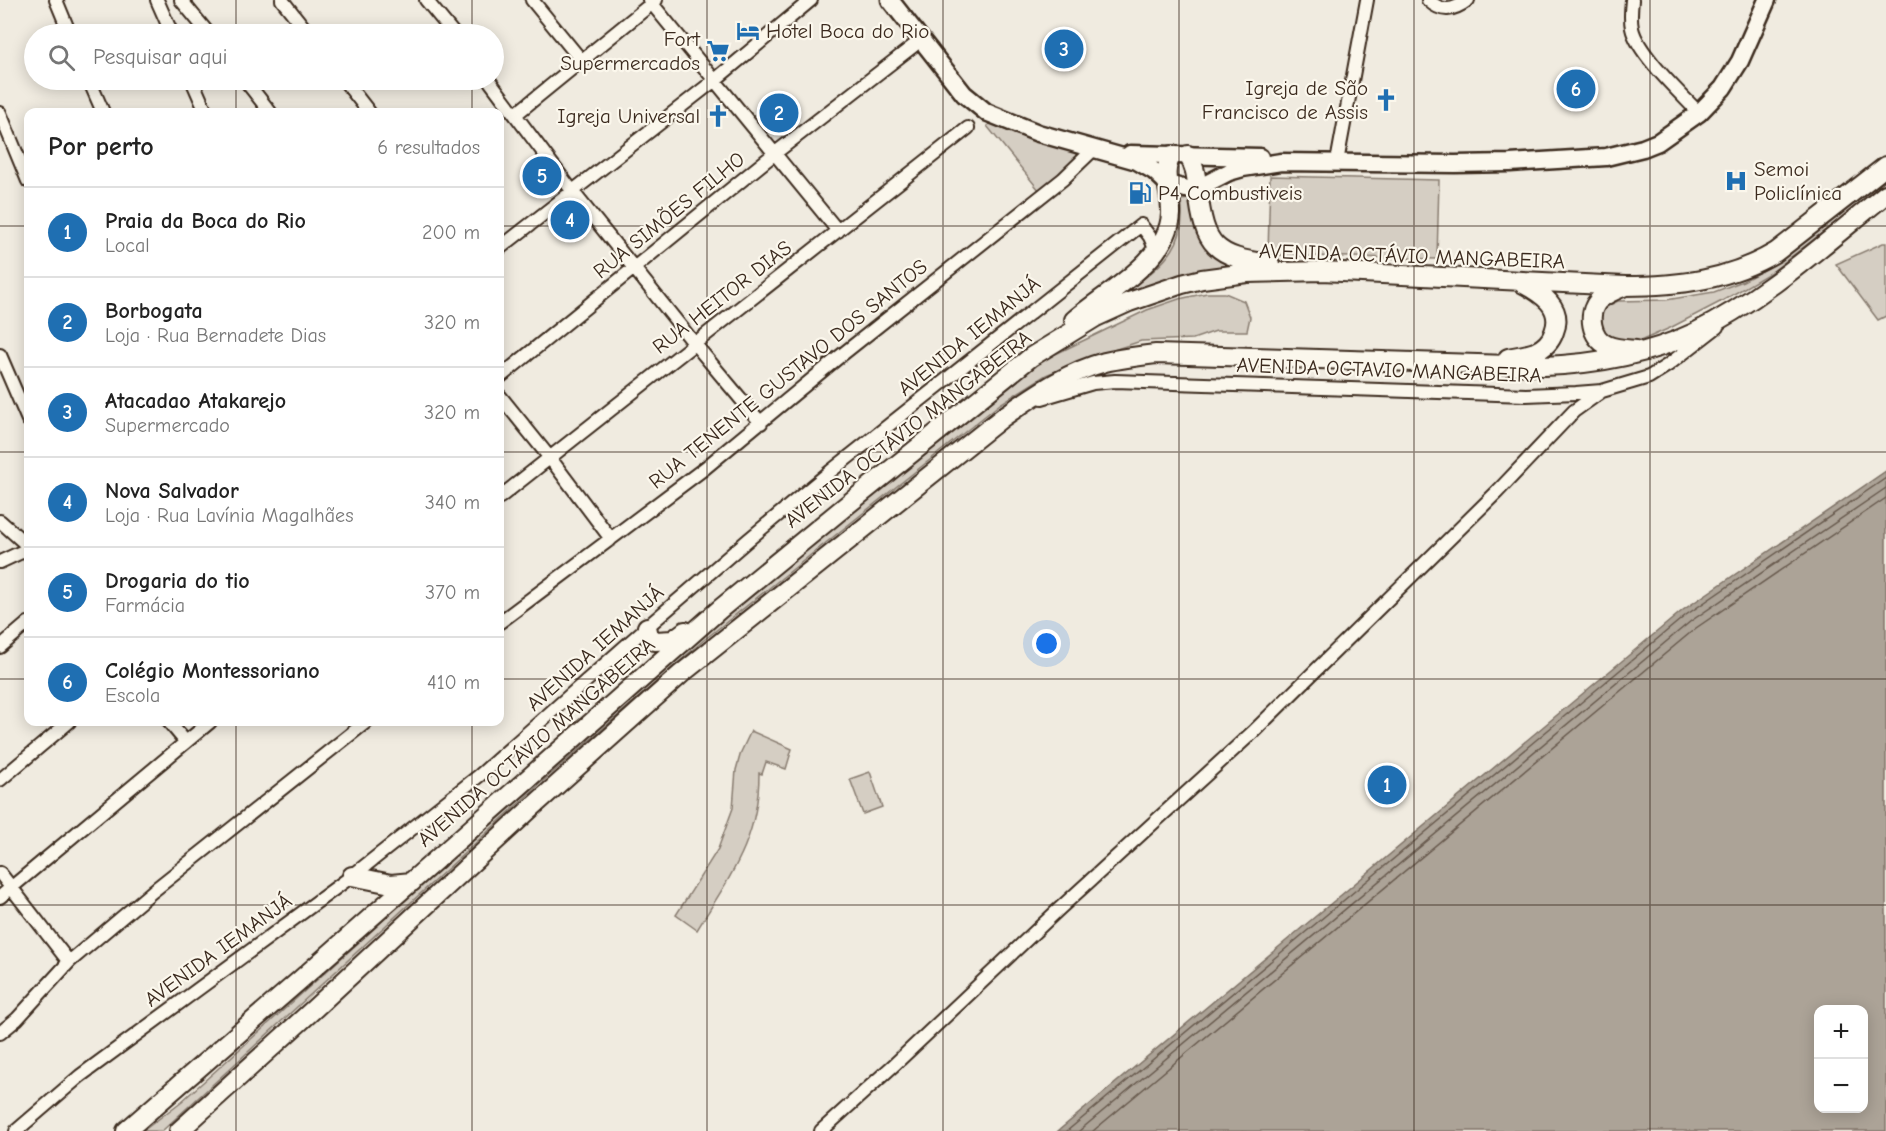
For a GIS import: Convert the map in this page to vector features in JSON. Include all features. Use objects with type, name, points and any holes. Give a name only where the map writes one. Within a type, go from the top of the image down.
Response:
[{"type":"main road","points":[[1031,357],[1142,266],[1155,251],[1168,229],[1171,216],[1167,166],[1180,155],[1196,169],[1204,228],[1209,239],[1219,249],[1241,259],[1322,271]]},
{"type":"main road","name":"AVENIDA OCTÁVIO MANGABEIRA","points":[[126,1131],[720,609],[850,501],[1031,357],[1096,317],[1129,302],[1182,284],[1247,273],[1322,271],[1625,286],[1657,286],[1712,279],[1758,263],[1776,252],[1886,166]]},
{"type":"main road","points":[[179,1131],[681,674],[1003,417],[1058,381],[1078,371],[1106,362],[1156,354],[1480,364],[1567,365],[1606,360],[1645,351],[1693,333],[1751,299],[1788,273],[1886,194]]},
{"type":"main road","points":[[1480,364],[1535,352],[1546,345],[1556,330],[1556,312],[1552,304],[1544,296],[1518,281]]},
{"type":"main road","points":[[1625,286],[1602,297],[1596,303],[1592,322],[1594,334],[1606,345],[1645,351]]},
{"type":"main road","points":[[647,627],[649,636],[655,640],[673,640],[704,616],[720,609]]},
{"type":"main road","points":[[352,876],[390,884],[412,882]]},
{"type":"street","points":[[56,0],[66,24]]},
{"type":"street","points":[[157,0],[168,24]]},
{"type":"street","points":[[182,0],[201,24]]},
{"type":"street","points":[[282,0],[301,24]]},
{"type":"street","points":[[426,0],[445,24]]},
{"type":"street","points":[[532,0],[581,60]]},
{"type":"street","points":[[504,245],[714,80],[811,0]]},
{"type":"street","points":[[890,0],[964,94],[986,112],[1038,133],[1147,166],[1168,184],[1179,188],[1198,188],[1229,172],[1281,162],[1455,164],[1567,160],[1620,155],[1658,142],[1699,113],[1723,88],[1740,60],[1767,0]]},
{"type":"street","points":[[1337,162],[1367,0]]},
{"type":"street","points":[[1428,0],[1437,8],[1446,11],[1455,9],[1468,0]]},
{"type":"street","points":[[1632,0],[1632,30],[1639,44],[1647,56],[1699,113]]},
{"type":"street","points":[[516,114],[652,1],[838,231]]},
{"type":"street","name":"RUA SIMÕES FILHO","points":[[504,374],[774,154],[921,40]]},
{"type":"street","points":[[93,90],[101,108]]},
{"type":"street","points":[[196,90],[204,108]]},
{"type":"street","points":[[252,90],[267,108]]},
{"type":"street","points":[[351,90],[364,108]]},
{"type":"street","points":[[497,90],[573,192],[694,344],[761,423]]},
{"type":"street","points":[[0,112],[24,171]]},
{"type":"street","name":"RUA HEITOR DIAS","points":[[504,494],[968,128]]},
{"type":"street","name":"RUA TENENTE GUSTAVO DOS SANTOS","points":[[504,619],[761,423],[839,357],[1063,179],[1094,149]]},
{"type":"street","points":[[1111,154],[1257,157],[1281,162]]},
{"type":"street","name":"AVENIDA IEMANJÁ","points":[[16,1131],[80,1076],[352,876],[505,753],[647,627],[831,471],[1141,225],[1150,237],[1155,251]]},
{"type":"street","name":"AVENIDA OCTAVIO MANGABEIRA","points":[[1003,417],[1047,396],[1093,383],[1115,381],[1526,395],[1602,391],[1648,377],[1668,365],[1751,299]]},
{"type":"street","points":[[0,356],[24,411]]},
{"type":"street","points":[[821,1131],[1253,732],[1497,492],[1574,411],[1602,391]]},
{"type":"street","points":[[504,401],[611,539]]},
{"type":"street","points":[[0,521],[24,543]]},
{"type":"street","points":[[0,562],[24,549]]},
{"type":"street","points":[[0,647],[24,626]]},
{"type":"street","points":[[0,780],[64,726]]},
{"type":"street","points":[[172,726],[185,741]]},
{"type":"street","points":[[0,897],[205,726]]},
{"type":"street","points":[[0,1033],[69,962],[153,891],[361,726]]},
{"type":"street","points":[[0,873],[69,962]]},
{"type":"shaded area","points":[[991,123],[1014,134],[1079,153],[1082,156],[1039,190],[987,126]]},
{"type":"shaded area","points":[[1886,175],[1886,183],[1773,271],[1722,301],[1638,342],[1616,343],[1602,334],[1599,322],[1604,308],[1618,301],[1666,300],[1714,292],[1743,281],[1769,267]]},
{"type":"shaded area","points":[[1270,176],[1439,180],[1437,259],[1268,255]]},
{"type":"shaded area","points":[[1197,198],[1216,257],[1232,266],[1122,296],[1168,256],[1180,232],[1181,200]]},
{"type":"shaded area","points":[[1886,243],[1886,316],[1878,320],[1836,264]]},
{"type":"shaded area","points":[[1207,293],[1225,293],[1244,301],[1250,317],[1247,331],[1216,331],[1193,339],[1141,341],[1046,375],[1000,404],[704,640],[542,782],[162,1131],[143,1131],[182,1101],[377,926],[537,777],[699,635],[994,397],[1041,361],[1147,310],[1179,299]]},
{"type":"shaded area","points":[[751,731],[792,749],[786,769],[766,762],[762,774],[759,773],[758,797],[748,838],[731,874],[697,930],[676,915],[718,849],[733,808],[736,770],[741,752]]},
{"type":"shaded area","points":[[870,772],[882,807],[863,814],[850,779]]},
{"type":"water","points":[[1886,471],[1886,1131],[1058,1131],[1683,610]]},
{"type":"place","name":"Hotel Boca do Rio","points":[[748,31]]},
{"type":"place","name":"Atacadao Atakarejo","points":[[1064,49]]},
{"type":"place","name":"Fort Supermercados","points":[[718,51]]},
{"type":"place","name":"Colégio Montessoriano","points":[[1576,89]]},
{"type":"place","name":"Igreja de São Francisco de Assis","points":[[1386,100]]},
{"type":"place","name":"Borbogata","points":[[779,113]]},
{"type":"place","name":"Igreja Universal","points":[[718,116]]},
{"type":"place","name":"Drogaria do tio","points":[[542,176]]},
{"type":"place","name":"Semoi Policlínica","points":[[1736,181]]},
{"type":"place","name":"P4 Combustiveis","points":[[1140,193]]},
{"type":"place","name":"Nova Salvador","points":[[570,220]]},
{"type":"place","name":"Praia da Boca do Rio","points":[[1387,785]]}]
